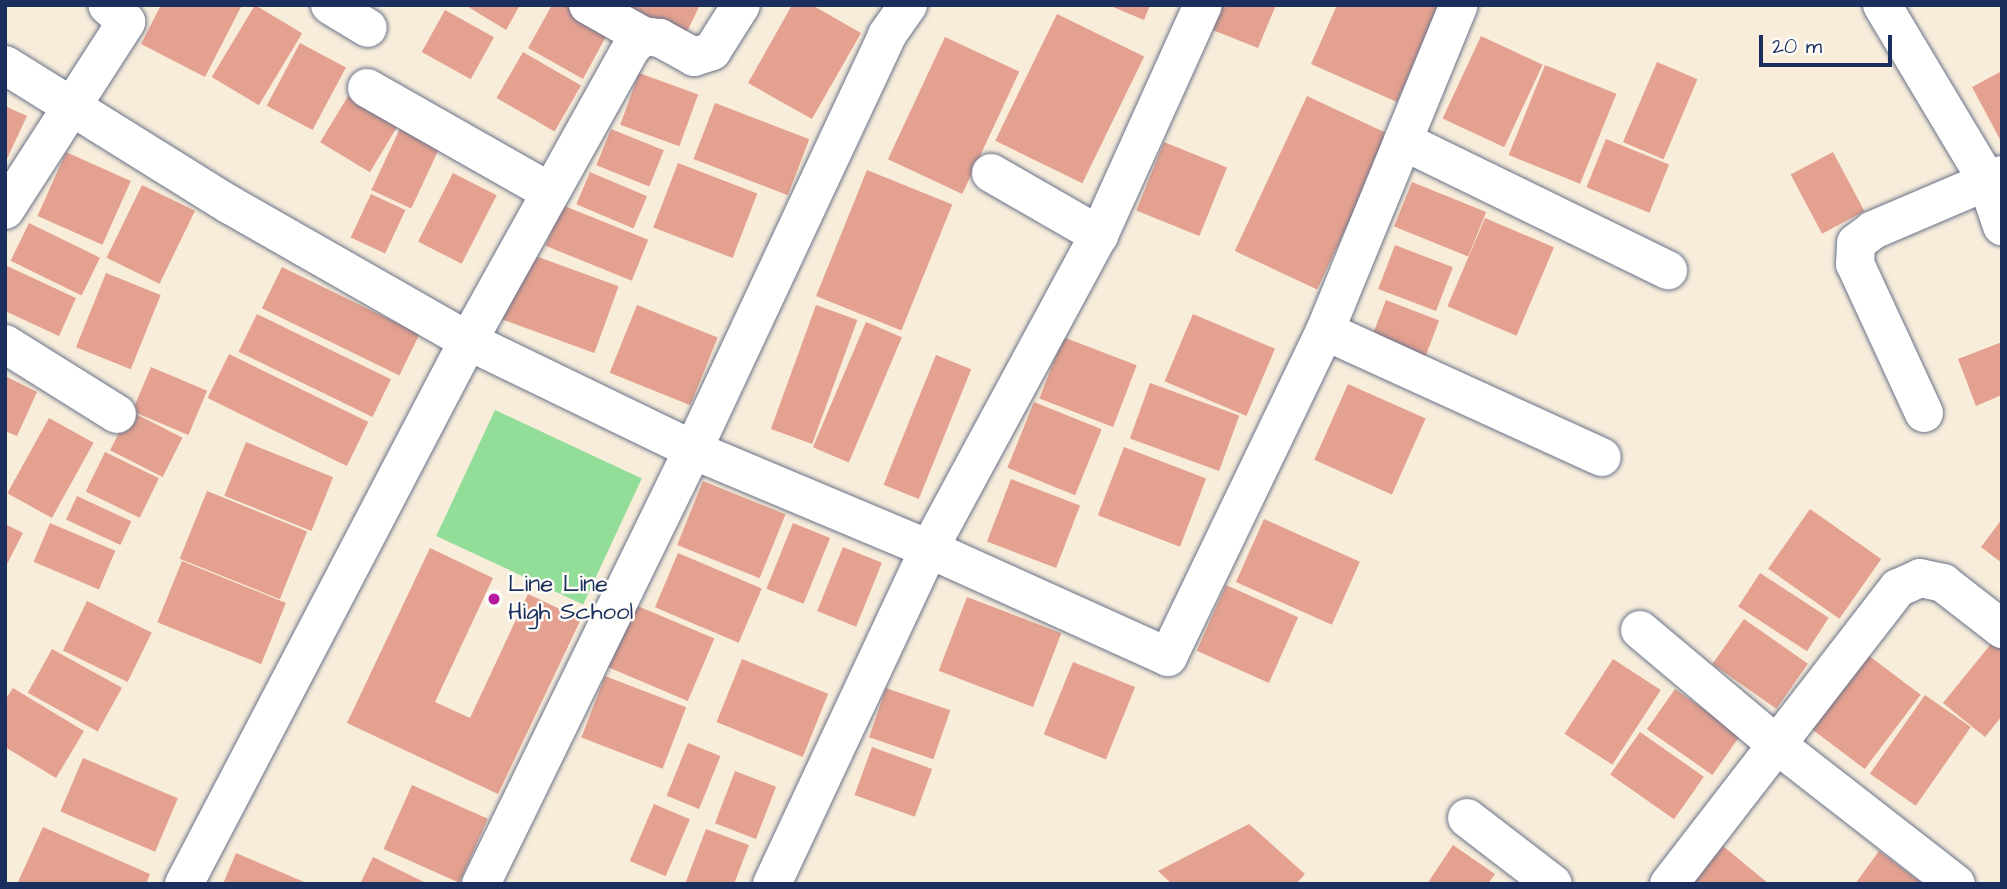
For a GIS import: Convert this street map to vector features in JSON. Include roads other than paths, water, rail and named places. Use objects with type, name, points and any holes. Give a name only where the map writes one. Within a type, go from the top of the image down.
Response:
[{"type":"street","points":[[330,5],[368,28]]},
{"type":"street","points":[[588,5],[643,36],[660,38],[695,57],[712,51],[741,5]]},
{"type":"street","points":[[481,884],[693,450],[887,35],[908,5]]},
{"type":"street","points":[[772,884],[929,549],[1099,235],[1203,5]]},
{"type":"street","points":[[5,65],[230,205],[468,341],[693,450],[929,549],[1168,657],[1325,331],[1459,5]]},
{"type":"street","points":[[1882,5],[1994,177],[2002,226]]},
{"type":"street","points":[[5,210],[70,105],[126,22],[109,6]]},
{"type":"street","points":[[184,884],[468,341],[631,48],[643,36]]},
{"type":"street","points":[[367,88],[550,191]]},
{"type":"street","points":[[1403,141],[1668,270]]},
{"type":"street","points":[[991,173],[1099,235]]},
{"type":"street","points":[[1924,413],[1855,264],[1856,243],[1873,230],[1994,177]]},
{"type":"street","points":[[1325,331],[1602,457]]},
{"type":"street","points":[[5,344],[117,414]]},
{"type":"street","points":[[1669,884],[1898,588],[1920,578],[1943,583],[2002,629]]},
{"type":"street","points":[[1640,630],[1776,744],[1956,884]]},
{"type":"street","points":[[1467,818],[1553,884]]},
{"type":"place","name":"Line Line High School","points":[[494,599]]}]
